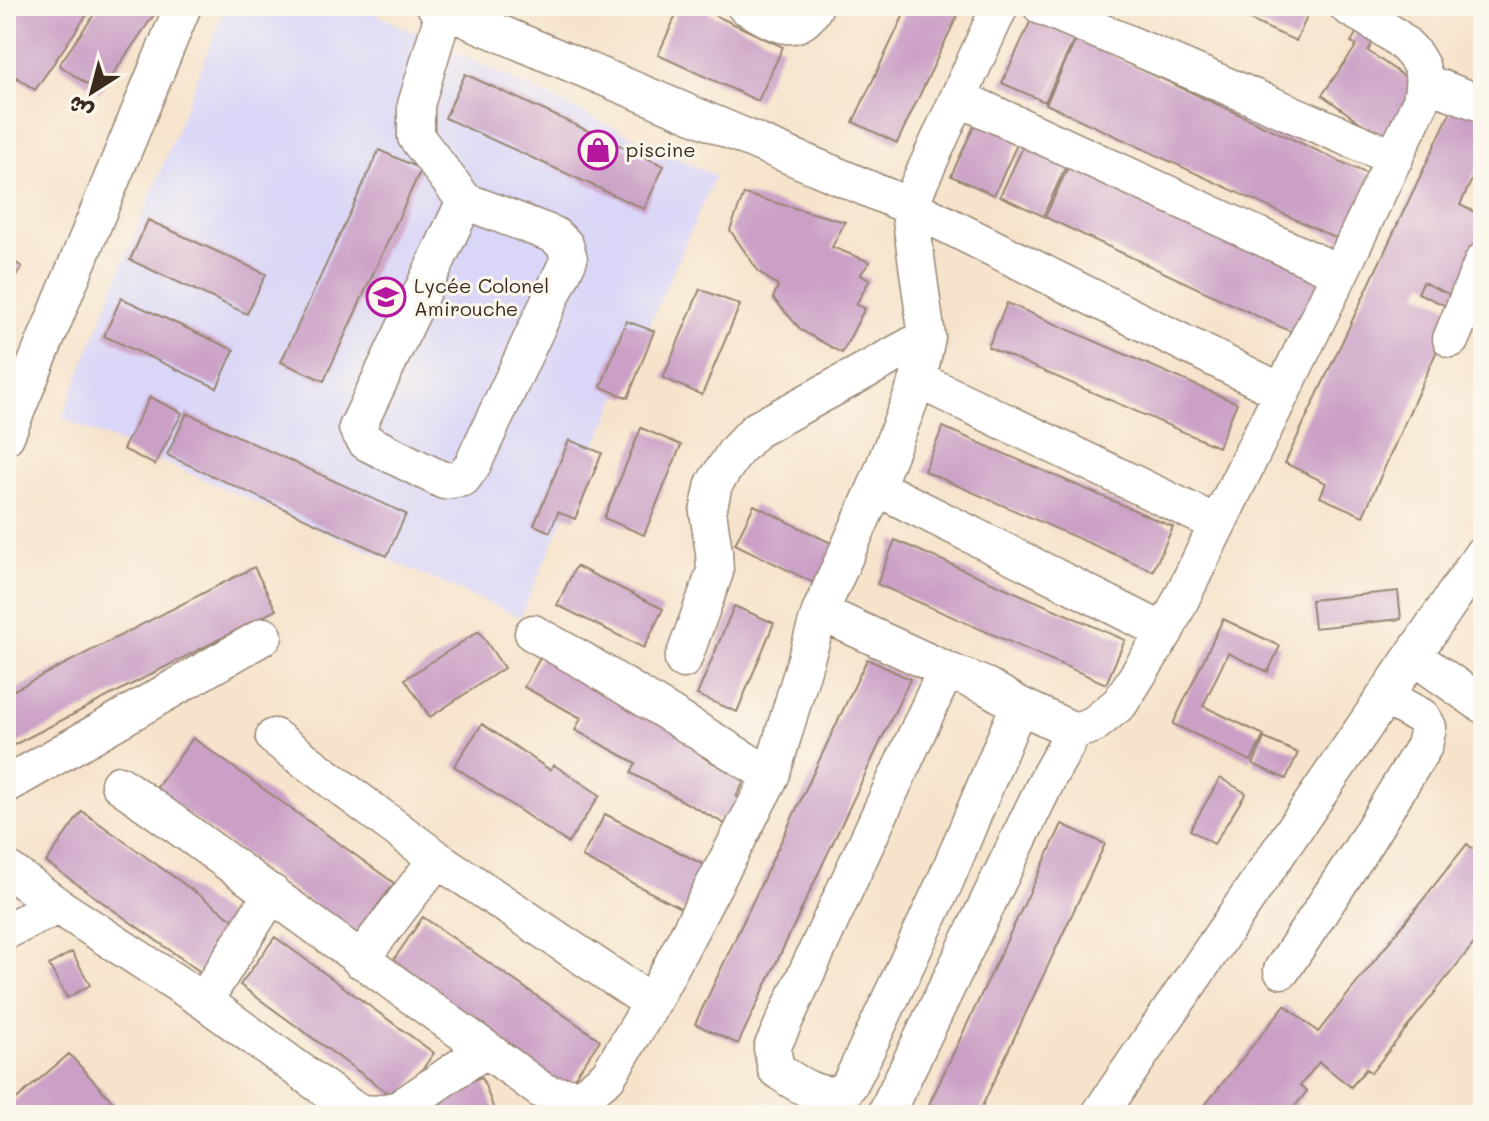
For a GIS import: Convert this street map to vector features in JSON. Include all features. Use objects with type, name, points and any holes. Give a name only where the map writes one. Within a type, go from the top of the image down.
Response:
[{"type":"street","points":[[6,436],[183,6]]},
{"type":"street","points":[[745,6],[788,26],[799,25],[815,6]]},
{"type":"street","points":[[119,784],[541,1090],[553,1095],[582,1097],[595,1088],[608,1076],[652,1003],[771,776],[820,612],[876,487],[918,380],[927,337],[909,206],[1000,6]]},
{"type":"street","points":[[1041,6],[1395,158]]},
{"type":"street","points":[[820,612],[986,686],[1074,731],[1093,725],[1120,703],[1165,632],[1421,101],[1424,82],[1422,66],[1409,49],[1347,6]]},
{"type":"street","points":[[465,201],[357,428],[366,442],[444,481],[463,478],[473,464],[569,259],[565,245],[554,235],[465,201],[416,137],[416,105],[439,8],[909,206],[1282,392]]},
{"type":"street","points":[[1424,82],[1483,104]]},
{"type":"street","points":[[959,98],[1340,273]]},
{"type":"street","points":[[1451,339],[1483,261]]},
{"type":"street","points":[[683,660],[715,572],[708,512],[714,484],[736,451],[756,430],[927,337]]},
{"type":"street","points":[[918,380],[1218,524]]},
{"type":"street","points":[[876,487],[1165,632]]},
{"type":"street","points":[[1099,1115],[1483,553]]},
{"type":"street","points":[[533,633],[771,776]]},
{"type":"street","points":[[6,785],[264,636]]},
{"type":"street","points":[[1413,656],[1477,687]]},
{"type":"street","points":[[946,670],[772,1048],[776,1069],[794,1083],[827,1095],[845,1089],[856,1072],[945,882],[1019,705]]},
{"type":"street","points":[[1282,970],[1424,746],[1428,727],[1422,717],[1385,697]]},
{"type":"street","points":[[885,1115],[1050,774],[1074,731]]},
{"type":"street","points":[[274,737],[437,859],[652,1003]]},
{"type":"street","points":[[360,960],[437,859]]},
{"type":"street","points":[[6,868],[58,906],[204,1001],[350,1107],[363,1113],[400,1112],[486,1049]]},
{"type":"street","points":[[204,1001],[272,893]]},
{"type":"street","points":[[6,931],[58,906]]},
{"type":"shaded area","name":"Lycée Colonel Amirouche","points":[[226,6],[359,6],[715,176],[520,617],[62,418]]},
{"type":"building","points":[[6,6],[93,6],[35,90],[6,70]]},
{"type":"building","points":[[100,6],[160,6],[100,93],[59,65]]},
{"type":"building","points":[[680,6],[695,6],[783,47],[758,101],[658,55]]},
{"type":"building","points":[[908,6],[962,6],[897,143],[853,122]]},
{"type":"building","points":[[1219,6],[1312,6],[1296,41]]},
{"type":"building","points":[[1466,6],[1483,6],[1483,17]]},
{"type":"building","points":[[1032,18],[1075,38],[1045,102],[1002,83]]},
{"type":"building","points":[[1358,30],[1375,38],[1368,51],[1422,89],[1386,141],[1322,95],[1357,45],[1351,42]]},
{"type":"building","points":[[1076,39],[1372,176],[1342,241],[1046,104]]},
{"type":"building","points":[[465,74],[664,166],[644,209],[445,118]]},
{"type":"building","points":[[1457,98],[1483,111],[1483,156],[1460,205],[1483,216],[1483,253],[1461,300],[1423,282],[1418,293],[1455,310],[1363,516],[1320,497],[1326,483],[1285,463]]},
{"type":"building","points":[[981,111],[1023,131],[994,195],[951,176]]},
{"type":"building","points":[[1030,132],[1073,151],[1043,216],[1000,196]]},
{"type":"building","points":[[379,150],[421,169],[324,381],[281,362]]},
{"type":"building","points":[[1075,152],[1329,271],[1298,335],[1045,217]]},
{"type":"building","points":[[744,194],[845,222],[832,247],[870,262],[860,275],[870,279],[856,305],[865,308],[842,353],[801,330],[773,298],[778,286],[759,272],[730,230]]},
{"type":"building","points":[[148,220],[266,274],[247,314],[130,260]]},
{"type":"building","points":[[6,256],[22,267],[6,290]]},
{"type":"building","points":[[700,289],[740,305],[702,395],[663,378]]},
{"type":"building","points":[[121,298],[234,350],[217,388],[104,336]]},
{"type":"building","points":[[1007,303],[1237,403],[1218,447],[988,347]]},
{"type":"building","points":[[626,321],[654,331],[628,398],[601,387]]},
{"type":"building","points":[[150,397],[182,413],[155,465],[123,449]]},
{"type":"building","points":[[187,413],[406,514],[387,556],[167,455]]},
{"type":"building","points":[[943,427],[1173,527],[1153,571],[924,471]]},
{"type":"building","points":[[641,428],[681,445],[644,535],[604,518]]},
{"type":"building","points":[[569,440],[602,453],[575,519],[558,512],[550,532],[534,525]]},
{"type":"building","points":[[754,505],[841,548],[822,587],[735,544]]},
{"type":"building","points":[[895,540],[1125,640],[1106,684],[877,584]]},
{"type":"building","points":[[576,566],[663,609],[644,648],[557,605]]},
{"type":"building","points":[[254,567],[276,610],[6,749],[6,694]]},
{"type":"building","points":[[1398,591],[1401,619],[1314,628],[1311,600]]},
{"type":"building","points":[[734,606],[774,623],[737,712],[697,695]]},
{"type":"building","points":[[1223,619],[1280,646],[1268,672],[1228,653],[1203,706],[1264,735],[1251,761],[1173,724]]},
{"type":"building","points":[[479,631],[504,668],[430,717],[405,679]]},
{"type":"building","points":[[545,649],[708,748],[703,757],[745,780],[736,797],[750,804],[736,830],[631,773],[636,763],[575,730],[581,718],[524,687]]},
{"type":"building","points":[[867,659],[910,679],[738,1044],[695,1024]]},
{"type":"building","points":[[482,724],[550,770],[554,765],[600,795],[568,843],[454,766]]},
{"type":"building","points":[[193,738],[394,883],[356,935],[155,790]]},
{"type":"building","points":[[1264,738],[1298,753],[1286,779],[1253,764]]},
{"type":"building","points":[[1220,778],[1246,793],[1214,844],[1190,830]]},
{"type":"building","points":[[82,811],[238,923],[202,973],[46,862]]},
{"type":"building","points":[[605,814],[714,870],[692,914],[582,857]]},
{"type":"building","points":[[1062,824],[1105,844],[978,1115],[924,1115]]},
{"type":"building","points":[[1467,844],[1483,857],[1483,932],[1371,1073],[1366,1069],[1351,1087],[1319,1062],[1300,1086],[1307,1091],[1288,1115],[1197,1115],[1285,1005],[1318,1032]]},
{"type":"building","points":[[423,917],[600,1040],[563,1094],[386,971]]},
{"type":"building","points":[[275,937],[434,1053],[399,1101],[240,985]]},
{"type":"building","points":[[72,952],[90,985],[67,998],[49,965]]},
{"type":"building","points":[[69,1054],[125,1115],[6,1115],[6,1108]]},
{"type":"building","points":[[482,1077],[496,1115],[445,1115],[437,1093]]},
{"type":"place","name":"piscine","points":[[598,150]]},
{"type":"place","name":"Lycée Colonel Amirouche","points":[[386,297]]}]
